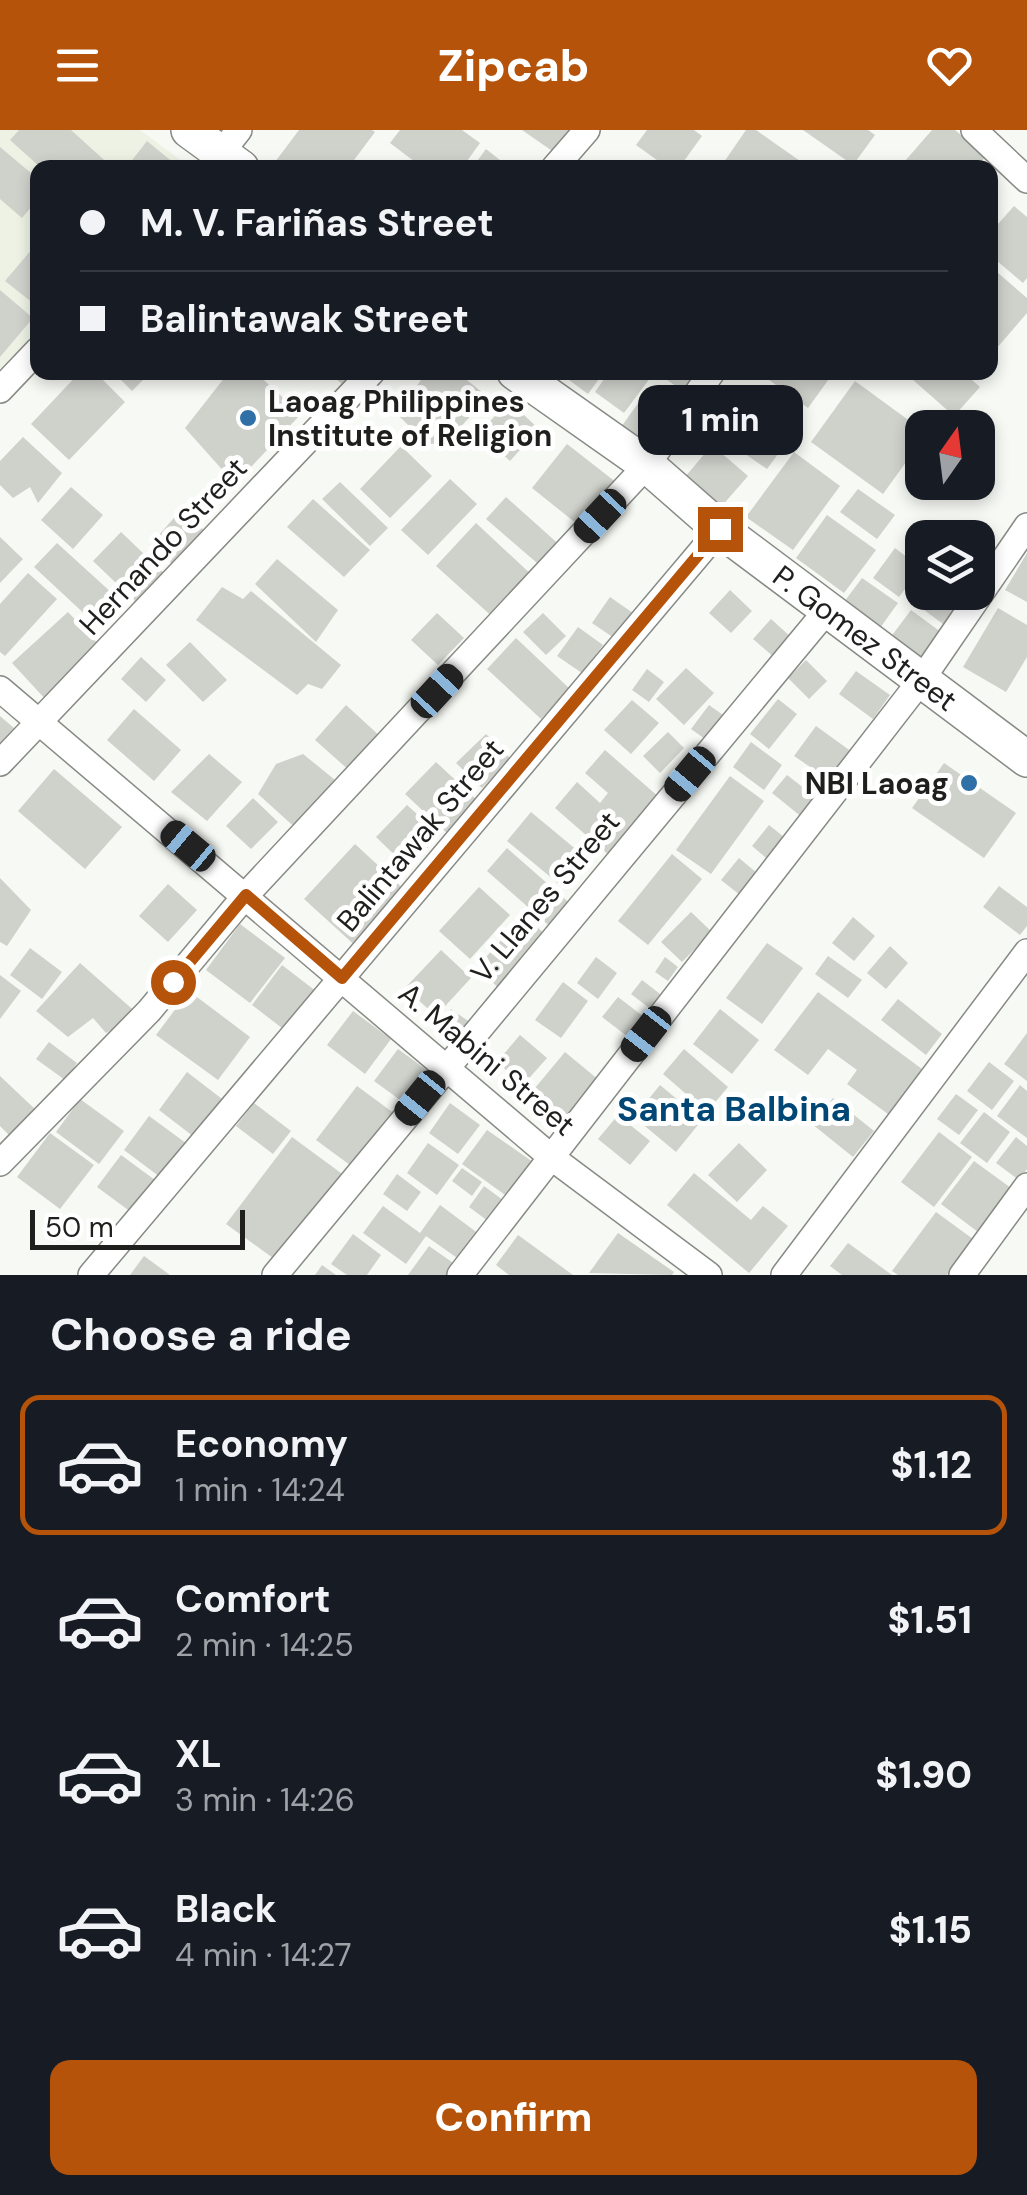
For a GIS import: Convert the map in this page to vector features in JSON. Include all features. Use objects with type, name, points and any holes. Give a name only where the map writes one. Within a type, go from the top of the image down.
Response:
[{"type":"main road","points":[[189,130],[228,154]]},
{"type":"main road","name":"P. Gomez Street","points":[[526,380],[648,465],[720,529],[1027,759]]},
{"type":"street","points":[[561,160],[587,130]]},
{"type":"street","points":[[974,130],[1027,180]]},
{"type":"street","points":[[0,390],[30,358]]},
{"type":"street","name":"Hernando Street","points":[[0,763],[364,380]]},
{"type":"street","points":[[0,1163],[149,1011],[246,895],[648,465],[706,380]]},
{"type":"street","points":[[460,1275],[922,679],[1027,526]]},
{"type":"street","name":"Balintawak Street","points":[[91,1275],[720,529]]},
{"type":"street","name":"V. Llanes Street","points":[[275,1275],[828,609]]},
{"type":"street","name":"A. Mabini Street","points":[[0,689],[246,895],[444,1068],[551,1156],[710,1275]]},
{"type":"street","points":[[784,1275],[1027,952]]},
{"type":"street","points":[[962,1275],[1027,1186]]},
{"type":"shaded area","points":[[0,130],[140,130],[181,160],[30,160],[30,344],[0,376]]},
{"type":"building","points":[[19,130],[71,130],[104,160],[32,160],[10,140]]},
{"type":"building","points":[[299,130],[375,132],[354,160],[276,160]]},
{"type":"building","points":[[400,130],[462,130],[480,143],[468,160],[412,160],[390,143]]},
{"type":"building","points":[[522,130],[575,130],[558,155]]},
{"type":"building","points":[[647,130],[694,130],[702,136],[685,160],[657,160],[636,145]]},
{"type":"building","points":[[746,130],[756,130],[799,160],[725,160]]},
{"type":"building","points":[[803,130],[868,130],[875,135],[857,160],[846,160]]},
{"type":"building","points":[[932,130],[955,130],[986,156],[983,160],[906,160]]},
{"type":"building","points":[[147,141],[170,160],[132,160]]},
{"type":"building","points":[[0,147],[30,172],[30,208],[22,218],[0,199]]},
{"type":"building","points":[[486,149],[500,160],[478,160]]},
{"type":"building","points":[[1014,206],[1027,217],[1027,278],[1023,283],[998,262],[998,224]]},
{"type":"building","points":[[30,251],[30,301],[5,281]]},
{"type":"building","points":[[998,273],[1027,298],[1027,313],[998,347]]},
{"type":"building","points":[[0,290],[30,315],[30,322],[0,357]]},
{"type":"building","points":[[72,380],[103,380],[125,402],[69,460],[31,424]]},
{"type":"building","points":[[121,380],[143,380],[132,391]]},
{"type":"building","points":[[223,380],[264,380],[301,414],[235,484],[185,428]]},
{"type":"building","points":[[421,380],[467,380],[488,397],[446,443],[427,444],[398,415]]},
{"type":"building","points":[[569,380],[598,380],[588,394]]},
{"type":"building","points":[[603,380],[649,380],[624,413],[595,392]]},
{"type":"building","points":[[667,380],[692,380],[684,392]]},
{"type":"building","points":[[769,380],[828,380],[808,408]]},
{"type":"building","points":[[913,380],[972,380],[980,387],[959,410],[947,410]]},
{"type":"building","points":[[855,381],[905,418],[905,464],[883,494],[811,442]]},
{"type":"building","points":[[647,391],[675,412],[650,448],[621,427]]},
{"type":"building","points":[[509,401],[539,429],[510,461],[479,433]]},
{"type":"building","points":[[764,407],[796,430],[767,469],[735,447]]},
{"type":"building","points":[[23,437],[62,473],[38,503],[30,487],[13,498],[0,485],[0,461]]},
{"type":"building","points":[[567,444],[617,483],[582,528],[532,488]]},
{"type":"building","points":[[712,445],[748,476],[721,507],[685,477]]},
{"type":"building","points":[[401,446],[432,476],[390,518],[360,489]]},
{"type":"building","points":[[794,452],[840,486],[793,550],[746,517]]},
{"type":"building","points":[[450,479],[477,504],[428,555],[401,530]]},
{"type":"building","points":[[340,482],[388,528],[370,546],[322,499]]},
{"type":"building","points":[[71,487],[103,515],[73,549],[41,520]]},
{"type":"building","points":[[858,489],[895,515],[877,539],[840,512]]},
{"type":"building","points":[[506,497],[563,548],[544,569],[486,519]]},
{"type":"building","points":[[313,499],[370,550],[344,577],[287,527]]},
{"type":"building","points":[[181,510],[208,534],[177,568],[150,545]]},
{"type":"building","points":[[827,515],[876,550],[844,593],[796,558]]},
{"type":"building","points":[[476,523],[535,578],[496,620],[436,566]]},
{"type":"building","points":[[121,532],[164,573],[136,602],[93,561]]},
{"type":"building","points":[[0,537],[23,559],[0,583]]},
{"type":"building","points":[[57,543],[113,594],[90,619],[34,567]]},
{"type":"building","points":[[895,548],[905,556],[905,589],[899,597],[873,578]]},
{"type":"building","points":[[1027,553],[1027,602],[1005,590]]},
{"type":"building","points":[[277,559],[338,610],[316,642],[255,584]]},
{"type":"building","points":[[28,573],[57,599],[5,656],[0,652],[0,604]]},
{"type":"building","points":[[862,578],[898,603],[880,628],[844,602]]},
{"type":"building","points":[[222,587],[243,599],[251,591],[341,665],[322,689],[308,684],[297,695],[196,620]]},
{"type":"building","points":[[730,590],[752,611],[731,633],[709,613]]},
{"type":"building","points":[[610,597],[633,613],[614,638],[592,623]]},
{"type":"building","points":[[998,608],[1027,625],[1027,657],[1006,692],[963,667]]},
{"type":"building","points":[[911,610],[945,635],[925,662],[890,638]]},
{"type":"building","points":[[924,610],[960,610],[947,627]]},
{"type":"building","points":[[68,612],[103,649],[47,701],[12,663]]},
{"type":"building","points":[[437,613],[464,638],[438,665],[411,640]]},
{"type":"building","points":[[543,613],[566,636],[546,655],[523,632]]},
{"type":"building","points":[[771,619],[792,638],[775,658],[753,639]]},
{"type":"building","points":[[578,627],[603,645],[582,673],[557,656]]},
{"type":"building","points":[[516,638],[570,689],[541,719],[487,669]]},
{"type":"building","points":[[190,642],[227,680],[203,702],[166,665]]},
{"type":"building","points":[[141,657],[166,680],[146,702],[121,679]]},
{"type":"building","points":[[806,660],[827,681],[809,699],[788,678]]},
{"type":"building","points":[[686,668],[714,693],[684,725],[656,699]]},
{"type":"building","points":[[647,669],[664,682],[649,702],[632,690]]},
{"type":"building","points":[[856,671],[890,695],[873,719],[839,694]]},
{"type":"building","points":[[778,699],[797,714],[769,749],[750,734]]},
{"type":"building","points":[[632,700],[659,723],[631,754],[604,730]]},
{"type":"building","points":[[346,705],[382,738],[351,772],[315,740]]},
{"type":"building","points":[[709,705],[730,720],[712,744],[691,729]]},
{"type":"building","points":[[134,709],[181,750],[154,781],[107,740]]},
{"type":"building","points":[[0,716],[21,734],[0,758]]},
{"type":"building","points":[[816,726],[852,752],[831,781],[794,756]]},
{"type":"building","points":[[668,732],[684,748],[660,773],[643,756]]},
{"type":"building","points":[[486,734],[511,759],[482,788],[456,763]]},
{"type":"building","points":[[751,742],[782,765],[764,790],[733,767]]},
{"type":"building","points":[[605,750],[660,798],[610,856],[555,808],[577,782],[600,803],[608,793],[585,773]]},
{"type":"building","points":[[209,754],[242,782],[207,821],[171,792]]},
{"type":"building","points":[[303,754],[345,788],[300,832],[258,794],[276,764]]},
{"type":"building","points":[[436,762],[479,802],[449,835],[405,794]]},
{"type":"building","points":[[944,763],[1016,813],[984,858],[912,808]]},
{"type":"building","points":[[54,769],[122,827],[85,869],[18,811]]},
{"type":"building","points":[[787,775],[818,799],[803,818],[772,793]]},
{"type":"building","points":[[730,776],[764,801],[711,874],[676,850]]},
{"type":"building","points":[[253,798],[278,822],[251,849],[226,826]]},
{"type":"building","points":[[407,805],[440,835],[408,868],[376,837]]},
{"type":"building","points":[[531,812],[584,856],[560,885],[507,841]]},
{"type":"building","points":[[769,825],[789,841],[771,862],[752,846]]},
{"type":"building","points":[[355,844],[409,894],[359,949],[304,899]]},
{"type":"building","points":[[507,848],[573,906],[553,929],[487,871]]},
{"type":"building","points":[[672,854],[702,879],[648,945],[618,921]]},
{"type":"building","points":[[739,858],[757,873],[740,895],[721,880]]},
{"type":"building","points":[[0,878],[31,910],[7,946],[0,942]]},
{"type":"building","points":[[168,884],[197,910],[168,942],[139,916]]},
{"type":"building","points":[[999,886],[1027,907],[1027,926],[1020,935],[983,907]]},
{"type":"building","points":[[479,887],[510,915],[470,959],[439,931]]},
{"type":"building","points":[[691,912],[712,932],[682,962],[661,942]]},
{"type":"building","points":[[524,915],[548,937],[500,989],[476,968]]},
{"type":"building","points":[[853,917],[875,936],[854,961],[832,943]]},
{"type":"building","points":[[240,924],[285,958],[250,1003],[206,970]]},
{"type":"building","points":[[767,943],[803,968],[762,1024],[726,998]]},
{"type":"building","points":[[890,946],[908,963],[886,989],[867,973]]},
{"type":"building","points":[[30,948],[62,972],[42,999],[10,975]]},
{"type":"building","points":[[441,950],[471,978],[436,1016],[405,988]]},
{"type":"building","points":[[828,956],[862,980],[848,998],[815,974]]},
{"type":"building","points":[[596,957],[617,973],[598,999],[577,983]]},
{"type":"building","points":[[665,957],[678,967],[668,981],[655,972]]},
{"type":"building","points":[[80,963],[139,1015],[106,1033],[93,1018],[68,1037],[36,1011]]},
{"type":"building","points":[[282,965],[321,995],[291,1035],[252,1005]]},
{"type":"building","points":[[0,975],[21,991],[0,1019]]},
{"type":"building","points":[[642,980],[664,997],[653,1011],[631,994]]},
{"type":"building","points":[[563,982],[588,1001],[561,1038],[535,1020]]},
{"type":"building","points":[[189,991],[250,1037],[218,1080],[156,1035]]},
{"type":"building","points":[[818,992],[922,1069],[888,1114],[847,1084],[857,1070],[828,1049],[808,1075],[774,1050]]},
{"type":"building","points":[[618,997],[648,1020],[632,1040],[602,1017]]},
{"type":"building","points":[[898,999],[942,1034],[926,1055],[881,1020]]},
{"type":"building","points":[[451,1009],[471,1023],[454,1046],[434,1032]]},
{"type":"building","points":[[720,1009],[759,1040],[732,1074],[693,1044]]},
{"type":"building","points":[[353,1011],[391,1039],[365,1074],[327,1045]]},
{"type":"building","points":[[1027,1033],[1027,1081],[1004,1064]]},
{"type":"building","points":[[520,1035],[547,1058],[523,1085],[497,1062]]},
{"type":"building","points":[[49,1042],[77,1063],[65,1080],[36,1059]]},
{"type":"building","points":[[398,1049],[431,1073],[407,1105],[374,1081]]},
{"type":"building","points":[[684,1049],[728,1087],[707,1112],[663,1074]]},
{"type":"building","points":[[565,1052],[600,1081],[560,1129],[525,1100]]},
{"type":"building","points":[[989,1062],[1014,1081],[992,1110],[967,1091]]},
{"type":"building","points":[[187,1072],[226,1102],[198,1140],[159,1110]]},
{"type":"building","points":[[0,1076],[37,1111],[12,1138],[0,1126]]},
{"type":"building","points":[[660,1085],[702,1120],[676,1152],[634,1117]]},
{"type":"building","points":[[1020,1085],[1027,1091],[1027,1138],[997,1116]]},
{"type":"building","points":[[357,1086],[395,1114],[354,1168],[316,1140]]},
{"type":"building","points":[[956,1094],[978,1110],[959,1135],[937,1119]]},
{"type":"building","points":[[833,1098],[874,1131],[853,1157],[812,1124]]},
{"type":"building","points":[[80,1099],[124,1131],[99,1164],[56,1132]]},
{"type":"building","points":[[254,1103],[291,1131],[273,1154],[236,1126]]},
{"type":"building","points":[[450,1103],[480,1125],[458,1154],[429,1133]]},
{"type":"building","points":[[984,1112],[1010,1132],[987,1163],[960,1143]]},
{"type":"building","points":[[618,1115],[650,1141],[630,1165],[598,1139]]},
{"type":"building","points":[[149,1116],[190,1146],[164,1180],[124,1150]]},
{"type":"building","points":[[487,1130],[533,1162],[508,1197],[462,1164]]},
{"type":"building","points":[[939,1132],[972,1157],[934,1207],[901,1182]]},
{"type":"building","points":[[50,1133],[94,1165],[60,1209],[17,1177]]},
{"type":"building","points":[[292,1137],[345,1176],[280,1263],[226,1224]]},
{"type":"building","points":[[1016,1137],[1027,1146],[1027,1169],[1019,1180],[996,1163]]},
{"type":"building","points":[[428,1143],[459,1165],[437,1195],[407,1173]]},
{"type":"building","points":[[739,1143],[767,1170],[737,1202],[708,1175]]},
{"type":"building","points":[[121,1155],[159,1183],[135,1215],[97,1187]]},
{"type":"building","points":[[974,1161],[1011,1188],[978,1232],[941,1204]]},
{"type":"building","points":[[462,1168],[482,1182],[472,1196],[452,1181]]},
{"type":"building","points":[[694,1173],[751,1220],[763,1206],[788,1226],[749,1273],[667,1205]]},
{"type":"building","points":[[397,1174],[421,1192],[407,1211],[383,1194]]},
{"type":"building","points":[[484,1186],[507,1203],[492,1224],[469,1207]]},
{"type":"building","points":[[440,1205],[479,1234],[460,1260],[426,1236],[406,1264],[363,1233],[383,1206],[420,1233]]},
{"type":"building","points":[[936,1212],[973,1239],[947,1275],[898,1275],[892,1271]]},
{"type":"building","points":[[618,1233],[674,1272],[672,1275],[589,1273]]},
{"type":"building","points":[[353,1234],[381,1255],[367,1275],[347,1275],[331,1264]]},
{"type":"building","points":[[518,1235],[573,1275],[509,1275],[496,1265]]},
{"type":"building","points":[[848,1243],[892,1275],[842,1275],[830,1266]]},
{"type":"building","points":[[429,1246],[459,1267],[453,1275],[408,1275]]},
{"type":"building","points":[[144,1256],[170,1275],[130,1275]]},
{"type":"building","points":[[322,1265],[336,1275],[315,1275]]},
{"type":"place","name":"Laoag Philippines Institute of Religion","points":[[248,418]]},
{"type":"place","name":"NBI Laoag","points":[[969,783]]},
{"type":"district","name":"Santa Balbina","points":[[734,1109]]},
{"type":"route","points":[[173,982],[246,895],[342,978],[720,529]]}]
